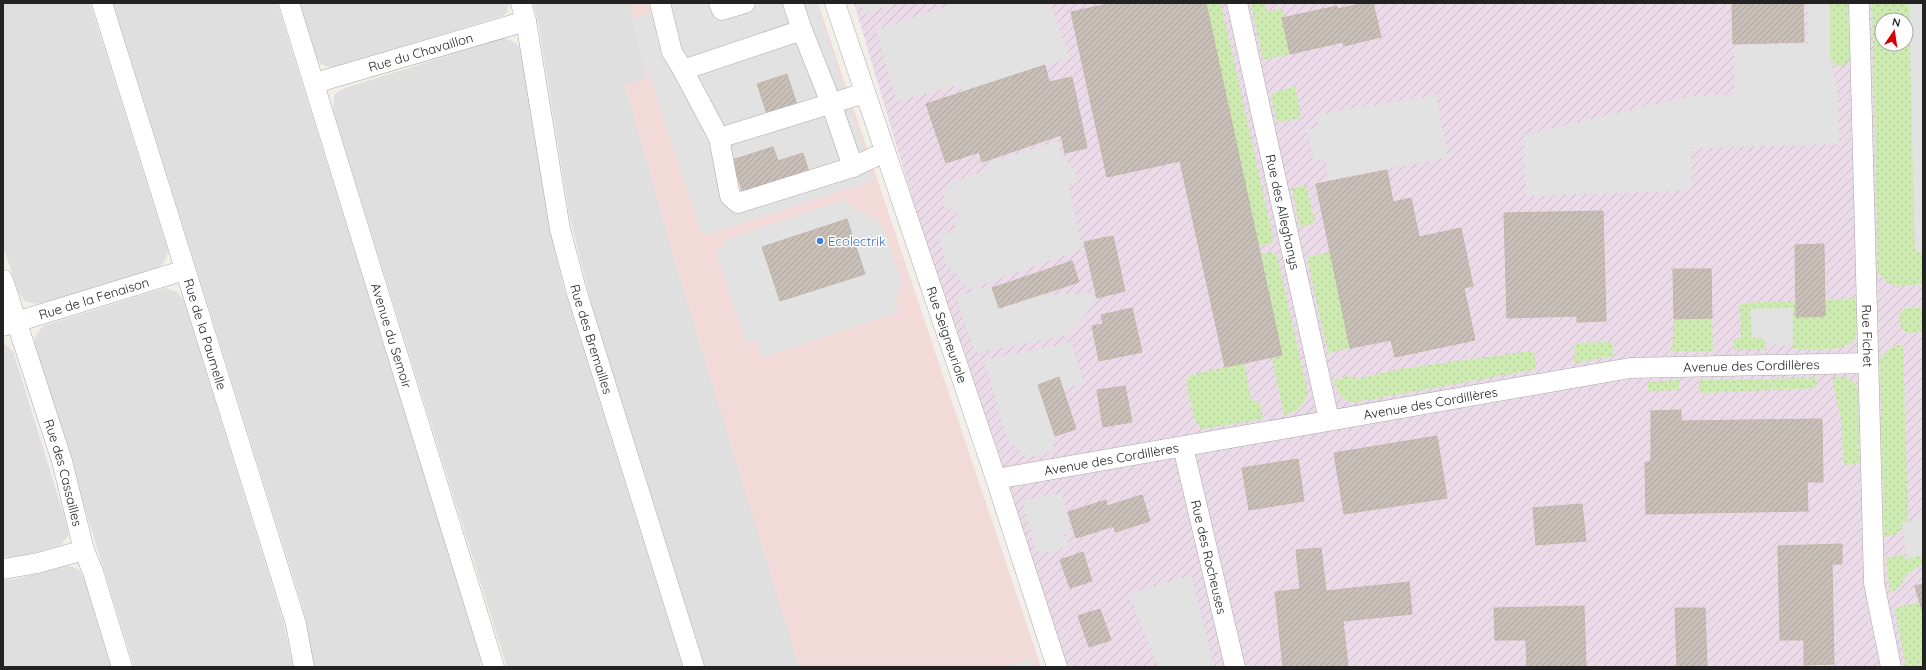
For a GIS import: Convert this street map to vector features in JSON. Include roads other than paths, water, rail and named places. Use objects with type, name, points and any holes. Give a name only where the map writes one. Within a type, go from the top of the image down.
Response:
[{"type":"street","name":"Rue de la Paumelle","points":[[102,3],[296,624],[304,667]]},
{"type":"street","name":"Avenue du Semoir","points":[[289,3],[315,83],[494,667]]},
{"type":"street","points":[[660,3],[672,52],[719,138],[730,196],[738,203],[853,167],[885,152]]},
{"type":"street","points":[[719,3],[722,10],[745,3]]},
{"type":"street","points":[[793,3],[831,103],[853,167]]},
{"type":"street","name":"Rue Seigneuriale","points":[[834,3],[996,479],[1057,667]]},
{"type":"street","name":"Rue des Alleghanys","points":[[1237,3],[1328,420]]},
{"type":"street","name":"Rue Fichet","points":[[1859,3],[1874,583],[1891,667]]},
{"type":"street","name":"Rue du Chavaillon","points":[[315,83],[524,12]]},
{"type":"street","name":"Rue des Bremailles","points":[[524,12],[560,229],[577,293],[694,667]]},
{"type":"street","points":[[683,70],[802,30]]},
{"type":"street","points":[[719,138],[865,93]]},
{"type":"street","name":"Rue de la Fenaison","points":[[10,324],[185,270]]},
{"type":"street","name":"Rue des Cassailles","points":[[3,280],[10,324],[62,461],[84,550],[93,572],[122,667]]},
{"type":"street","name":"Avenue des Cordillères","points":[[996,479],[1183,448],[1328,420],[1630,368],[1868,363]]},
{"type":"street","name":"Rue des Rocheuses","points":[[1183,448],[1235,667]]},
{"type":"street","points":[[3,569],[38,563],[84,550]]},
{"type":"place","name":"Ecolectrik","points":[[820,241]]}]
